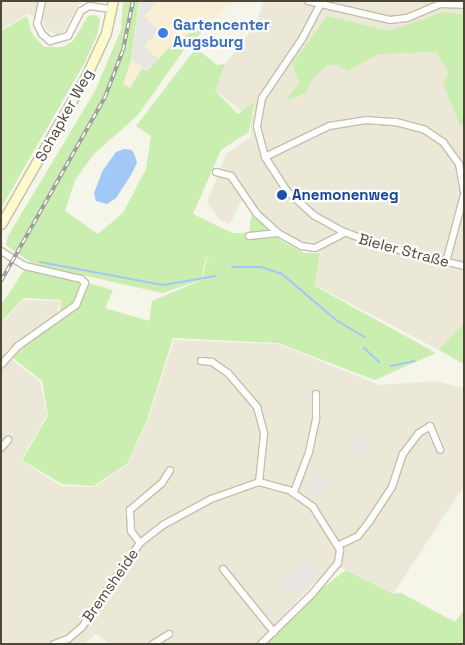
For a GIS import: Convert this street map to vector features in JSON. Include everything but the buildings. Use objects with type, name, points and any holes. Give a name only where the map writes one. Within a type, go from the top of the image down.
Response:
[{"type":"street","points":[[42,1],[37,24],[42,34],[50,41],[68,36],[81,12],[89,6],[112,5]]},
{"type":"street","points":[[308,1],[390,20],[407,18],[440,4],[464,5]]},
{"type":"street","name":"Bieler Straße","points":[[321,3],[302,39],[262,98],[257,127],[265,157],[280,182],[297,200],[345,233],[464,266]]},
{"type":"street","name":"Schapker Weg","points":[[1,224],[86,76],[106,33],[112,5]]},
{"type":"street","points":[[265,157],[329,126],[365,120],[396,122],[425,130],[443,142],[459,164],[464,190]]},
{"type":"street","name":"Bieler Straße","points":[[216,172],[231,176],[258,214],[278,233],[301,246],[315,248],[345,233]]},
{"type":"street","points":[[446,262],[464,195]]},
{"type":"street","points":[[249,236],[278,233]]},
{"type":"street","points":[[1,251],[25,266],[81,279],[85,283],[76,305],[18,346],[1,365]]},
{"type":"street","points":[[201,361],[212,362],[228,373],[257,407],[264,434],[259,482],[294,492],[320,516],[339,545],[338,562],[261,644]]},
{"type":"street","points":[[294,492],[309,452],[316,418],[316,394]]},
{"type":"street","points":[[339,545],[358,536],[369,522],[392,487],[403,454],[419,433],[430,426],[440,450]]},
{"type":"street","points":[[1,448],[8,440]]},
{"type":"street","points":[[140,543],[131,531],[130,510],[162,483],[170,470]]},
{"type":"street","name":"Bremsheide","points":[[54,644],[68,640],[82,627],[140,543],[163,525],[211,499],[259,482]]},
{"type":"street","points":[[223,569],[274,632]]},
{"type":"street","points":[[153,644],[169,634]]},
{"type":"shaded area","points":[[1,1],[83,1],[78,5],[64,31],[57,35],[45,29],[43,20],[27,14],[1,30]]},
{"type":"shaded area","points":[[139,1],[235,1],[213,21],[174,42],[147,71],[142,68],[130,88],[123,85],[131,61]]},
{"type":"shaded area","points":[[140,1],[158,1],[144,16],[159,30],[144,46],[158,59],[147,70],[132,60]]},
{"type":"shaded area","points":[[264,1],[464,1],[464,323],[439,350],[315,285],[321,252],[304,251],[281,238],[243,198],[230,224],[219,219],[207,202],[226,154],[251,137],[251,118],[215,91],[225,64],[255,26]]},
{"type":"shaded area","points":[[24,300],[60,301],[58,312],[4,353],[40,382],[47,415],[21,460],[61,486],[94,487],[127,465],[148,420],[174,340],[278,344],[379,385],[436,381],[464,388],[464,486],[393,594],[333,563],[256,644],[110,644],[96,634],[84,644],[1,644],[1,324]]},
{"type":"shaded area","points":[[351,437],[368,441],[364,456],[347,453]]},
{"type":"shaded area","points":[[313,473],[328,482],[319,496],[304,488]]},
{"type":"shaded area","points":[[306,563],[322,571],[307,585],[305,583],[291,595],[280,582]]},
{"type":"green space","points":[[123,1],[139,1],[131,61],[123,84],[130,88],[142,68],[147,71],[174,42],[213,21],[184,50],[138,115],[94,154],[75,180],[65,211],[98,234],[123,213],[146,169],[151,136],[136,126],[196,48],[217,65],[225,64],[215,91],[238,114],[254,102],[249,132],[221,150],[193,214],[232,233],[249,233],[252,212],[280,240],[304,253],[320,253],[315,286],[436,353],[375,380],[278,343],[173,338],[147,420],[127,464],[93,486],[62,484],[22,460],[48,416],[42,381],[13,358],[60,313],[61,300],[24,298],[1,322],[1,305],[27,266],[113,290],[105,308],[149,321],[152,301],[202,280],[207,259],[212,254],[206,259],[201,280],[162,293],[33,264],[6,245],[8,236],[95,91],[121,30]]},
{"type":"green space","points":[[444,12],[464,15],[464,124],[460,125],[443,83],[449,74],[436,52],[378,54],[347,71],[337,65],[327,65],[310,82],[306,93],[285,101],[299,83],[292,64],[327,16],[388,31]]},
{"type":"green space","points":[[96,15],[100,19],[98,33],[84,64],[1,208],[1,31],[27,16],[32,34],[44,47],[63,47],[73,41],[88,16]]},
{"type":"green space","points":[[464,323],[464,364],[439,350]]},
{"type":"green space","points":[[346,570],[393,594],[401,593],[455,622],[464,610],[464,644],[266,644],[321,589]]},
{"type":"water","points":[[124,149],[132,150],[137,163],[131,175],[116,198],[107,204],[96,201],[94,193],[103,170],[116,152]]},
{"type":"waterway","points":[[40,262],[163,285],[215,276]]},
{"type":"waterway","points":[[232,267],[261,267],[282,274],[336,320],[364,337]]},
{"type":"waterway","points":[[364,348],[379,362]]},
{"type":"waterway","points":[[391,366],[414,361]]},
{"type":"railway","points":[[1,281],[105,97],[123,50],[133,1]]},
{"type":"place","name":"Gartencenter Augsburg","points":[[163,33]]},
{"type":"place","name":"Anemonenweg","points":[[282,195]]}]
